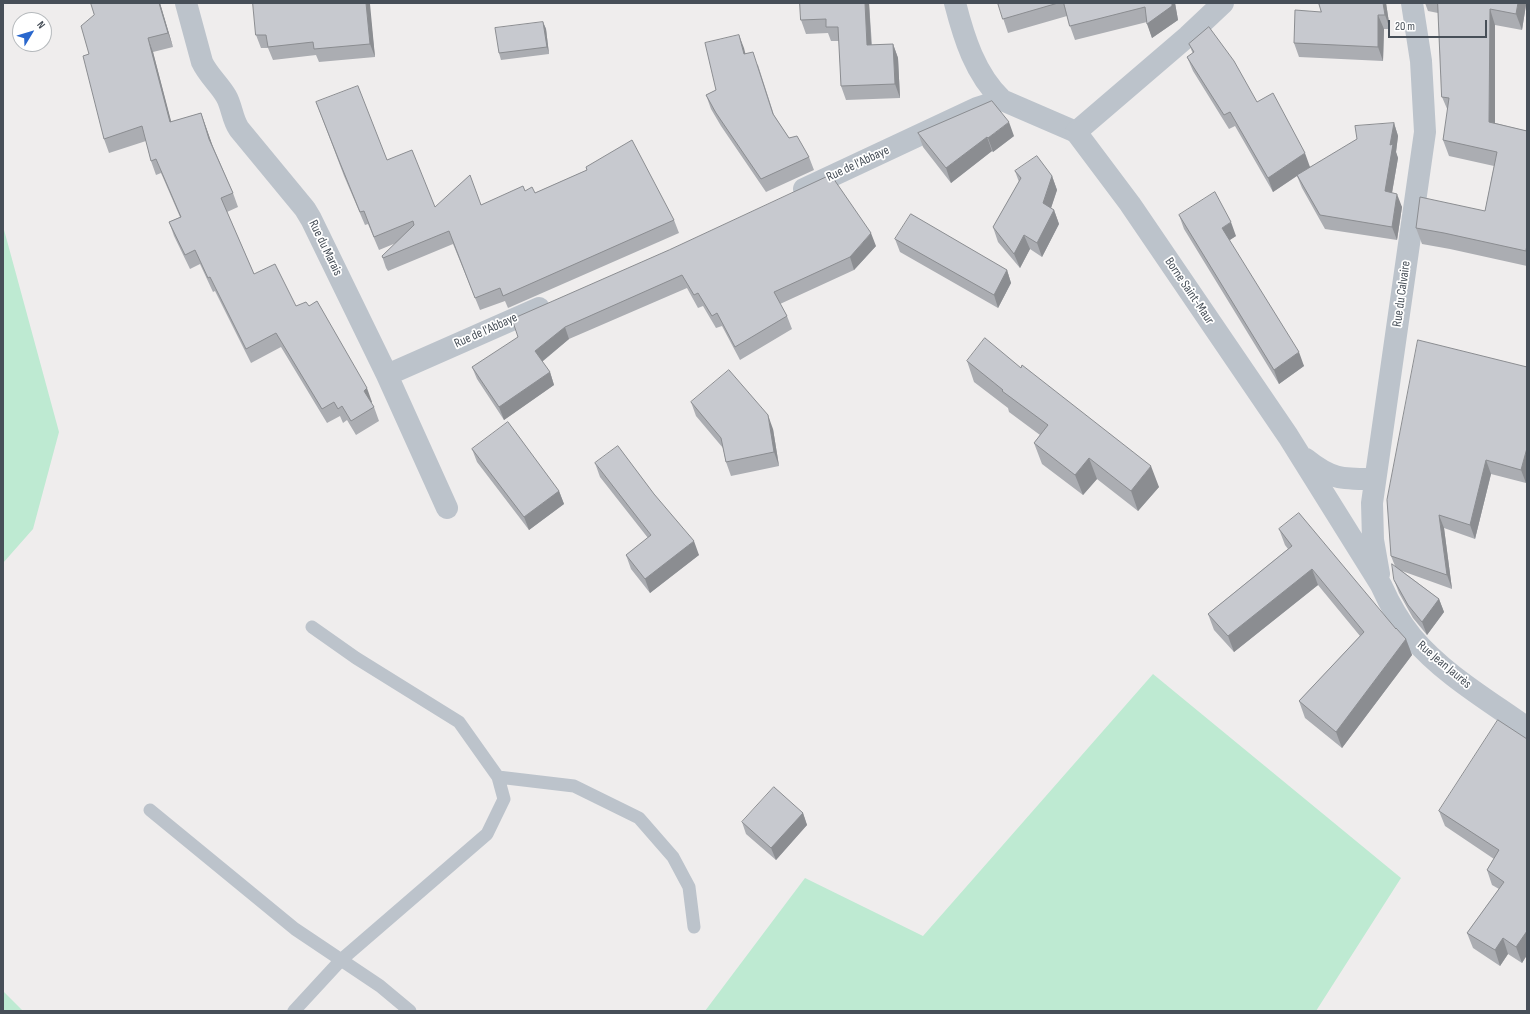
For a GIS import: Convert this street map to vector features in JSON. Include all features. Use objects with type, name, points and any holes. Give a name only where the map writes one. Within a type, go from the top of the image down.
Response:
[{"type":"street","name":"Rue du Marais","points":[[186,3],[205,69],[229,100],[235,123],[239,129],[305,209],[387,375],[447,508]]},
{"type":"street","points":[[956,3],[966,40],[975,63],[989,86],[1002,100]]},
{"type":"street","points":[[1076,132],[1188,36],[1223,3]]},
{"type":"street","name":"Rue du Calvaire","points":[[1381,585],[1375,558],[1372,528],[1372,503],[1425,132],[1421,61],[1412,3]]},
{"type":"street","name":"Rue de l'Abbaye","points":[[784,198],[977,108],[1002,100]]},
{"type":"street","name":"Borne Saint-Maur","points":[[1002,100],[1076,132],[1130,204],[1299,453],[1381,585]]},
{"type":"street","name":"Rue de l'Abbaye","points":[[387,375],[560,299]]},
{"type":"street","name":"Borne Saint-Maur","points":[[1299,453],[1318,469],[1333,476],[1346,479],[1375,479]]},
{"type":"street","name":"Rue Jean Jaurès","points":[[1381,585],[1388,601],[1400,621],[1412,637],[1428,654],[1450,673],[1527,728]]},
{"type":"lane","points":[[294,1011],[341,960],[487,834],[504,800],[498,777],[459,722],[356,658],[312,627]]},
{"type":"lane","points":[[498,777],[574,786],[639,818],[673,857],[689,887],[694,927]]},
{"type":"lane","points":[[150,810],[295,929],[380,986],[410,1011]]},
{"type":"green space","points":[[3,226],[59,432],[33,529],[3,563]]},
{"type":"green space","points":[[1153,674],[1401,878],[1316,1011],[705,1011],[805,878],[923,936]]},
{"type":"green space","points":[[3,991],[23,1011],[3,1011]]},
{"type":"building","points":[[91,3],[159,3],[168,33],[148,38],[170,122],[201,113],[209,139],[233,193],[221,198],[254,274],[275,264],[296,306],[306,302],[309,306],[317,301],[367,388],[364,391],[374,407],[351,421],[342,406],[338,409],[334,402],[322,409],[276,333],[246,349],[210,277],[208,278],[195,250],[185,255],[169,222],[181,217],[156,159],[151,161],[142,126],[104,139],[83,56],[89,54],[81,26],[94,15]]},
{"type":"building","points":[[253,3],[366,3],[370,44],[314,49],[313,42],[268,47],[266,35],[256,35]]},
{"type":"building","points":[[800,3],[865,3],[867,45],[893,44],[895,84],[841,86],[838,27],[826,27],[826,19],[801,20]]},
{"type":"building","points":[[998,3],[1058,3],[1003,19]]},
{"type":"building","points":[[1064,3],[1172,3],[1172,6],[1147,24],[1145,7],[1070,26]]},
{"type":"building","points":[[1319,3],[1383,3],[1385,15],[1378,15],[1378,47],[1294,43],[1295,10],[1321,12]]},
{"type":"building","points":[[1438,3],[1518,3],[1516,14],[1490,9],[1489,122],[1527,131],[1526,251],[1416,228],[1420,197],[1485,211],[1497,152],[1443,140],[1449,98],[1442,97]]},
{"type":"building","points":[[543,22],[547,47],[499,53],[495,28]]},
{"type":"building","points":[[1209,27],[1234,61],[1257,102],[1273,93],[1305,153],[1268,178],[1230,112],[1224,115],[1187,57],[1194,52],[1189,44]]},
{"type":"building","points":[[739,35],[744,54],[753,52],[773,114],[789,138],[797,136],[809,157],[761,179],[716,113],[706,95],[716,90],[705,43]]},
{"type":"building","points":[[358,86],[387,160],[412,150],[435,207],[470,175],[481,205],[523,186],[525,191],[532,187],[535,193],[587,170],[586,167],[632,140],[674,220],[503,296],[500,288],[475,298],[449,231],[383,258],[382,256],[414,225],[413,221],[374,237],[364,211],[360,212],[316,102]]},
{"type":"building","points":[[992,101],[1009,122],[946,168],[918,133]]},
{"type":"building","points":[[1394,123],[1390,145],[1393,144],[1385,191],[1397,194],[1392,227],[1320,215],[1297,175],[1357,139],[1355,126]]},
{"type":"building","points":[[1037,156],[1052,176],[1043,203],[1054,210],[1037,243],[1024,235],[1014,254],[993,227],[1021,178],[1015,171]]},
{"type":"building","points":[[831,175],[871,233],[850,257],[774,292],[787,316],[735,347],[717,313],[712,316],[698,293],[694,295],[682,275],[565,327],[535,351],[550,372],[499,407],[472,367],[518,337],[512,319],[669,250]]},
{"type":"building","points":[[1215,192],[1231,222],[1222,228],[1299,352],[1274,370],[1179,215]]},
{"type":"building","points":[[911,214],[1007,270],[994,295],[895,239]]},
{"type":"building","points":[[985,338],[1021,368],[1022,365],[1151,466],[1131,491],[1089,458],[1075,475],[1034,443],[1048,425],[1002,391],[1003,390],[967,361]]},
{"type":"building","points":[[1418,340],[1527,367],[1527,448],[1521,470],[1486,460],[1470,525],[1439,515],[1447,575],[1391,556],[1387,500]]},
{"type":"building","points":[[729,370],[768,415],[774,452],[726,462],[721,438],[691,402]]},
{"type":"building","points":[[508,422],[559,491],[524,517],[472,449]]},
{"type":"building","points":[[618,446],[654,494],[694,541],[645,579],[626,555],[651,535],[595,463]]},
{"type":"building","points":[[1299,513],[1406,639],[1336,732],[1299,701],[1364,632],[1312,569],[1228,636],[1208,614],[1292,546],[1279,529]]},
{"type":"building","points":[[1392,564],[1439,599],[1422,622],[1408,605],[1394,580]]},
{"type":"building","points":[[1498,720],[1527,739],[1527,931],[1516,947],[1503,938],[1495,950],[1467,933],[1504,882],[1487,870],[1499,850],[1439,811]]},
{"type":"building","points":[[774,787],[803,813],[771,848],[742,822]]}]
